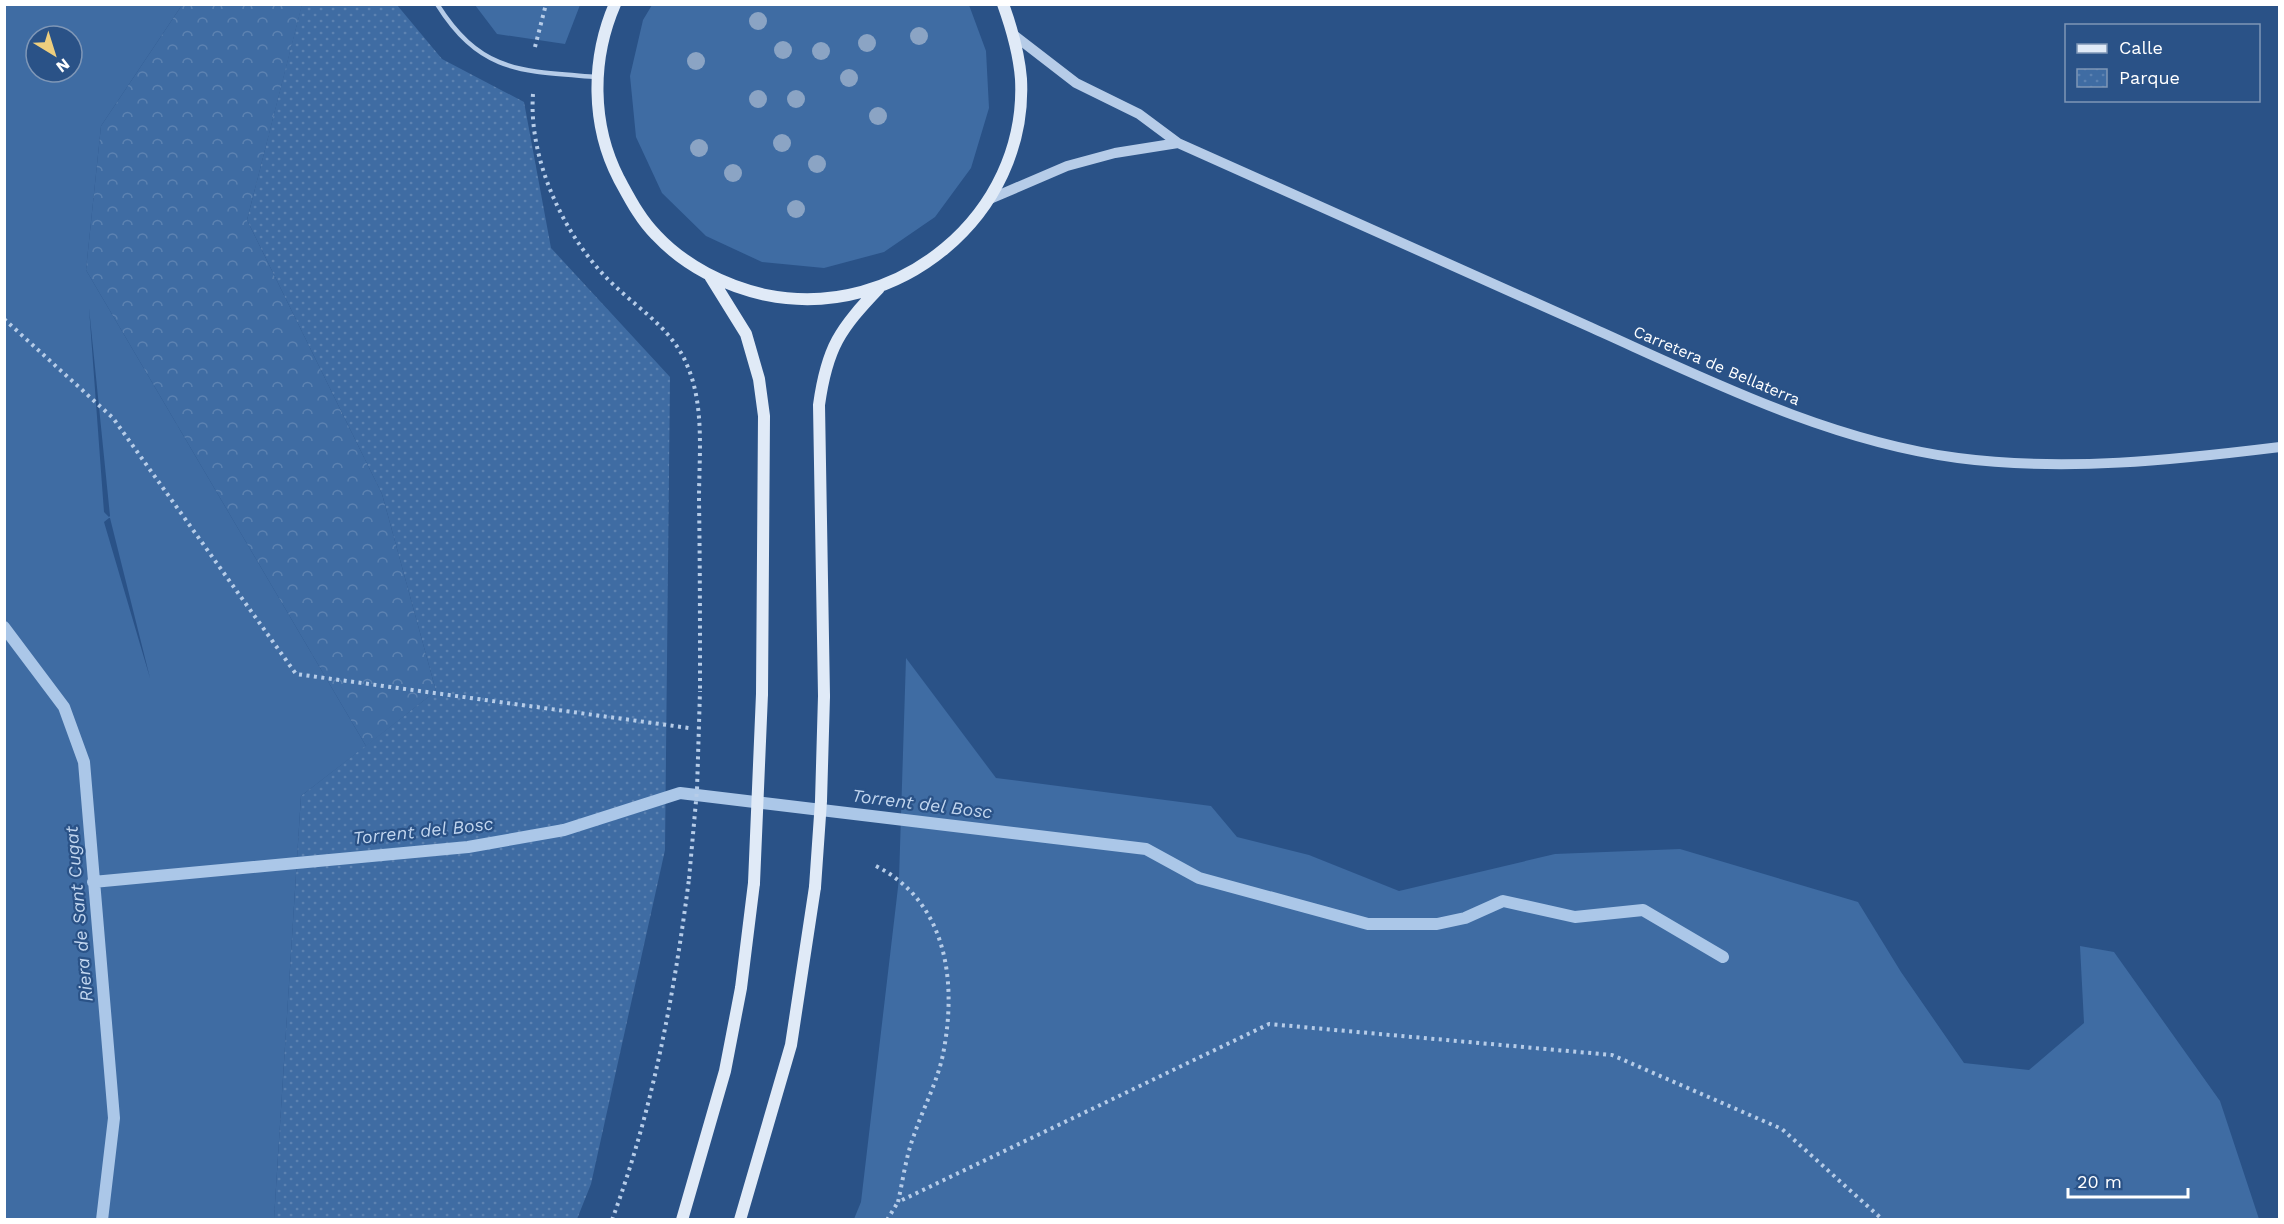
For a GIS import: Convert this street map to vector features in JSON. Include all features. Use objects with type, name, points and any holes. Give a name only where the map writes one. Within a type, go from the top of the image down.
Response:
[{"type":"main road","points":[[615,4],[603,32],[597,77],[600,122],[611,163],[634,207],[656,236],[677,254],[710,276],[747,291],[788,299],[829,298],[880,287],[924,266],[966,231],[990,199],[1009,160],[1018,119],[1021,80],[1015,36],[1003,4]]},
{"type":"main road","points":[[682,1220],[702,1159],[725,1071],[741,987],[754,883],[762,694],[765,416],[759,379],[746,334],[710,276]]},
{"type":"main road","points":[[740,1220],[790,1045],[814,887],[821,801],[824,696],[819,405],[823,377],[833,347],[846,322],[880,287]]},
{"type":"street","name":"Carretera de Bellaterra","points":[[1015,36],[1076,83],[1139,114],[1178,143],[1720,385],[1859,436],[1907,449],[1958,458],[2020,463],[2132,462],[2280,447]]},
{"type":"street","points":[[990,199],[1067,166],[1115,153],[1178,143]]},
{"type":"lane","points":[[437,4],[465,40],[492,60],[516,70],[597,77]]},
{"type":"path","points":[[535,42],[546,4]]},
{"type":"path","points":[[532,103],[540,156],[555,199],[574,235],[599,270],[656,321],[673,340],[687,364],[695,388],[699,446],[700,691],[697,790],[689,879],[677,974],[660,1059],[641,1134],[612,1220]]},
{"type":"path","points":[[4,319],[113,418],[296,674],[689,728]]},
{"type":"path","points":[[876,866],[896,876],[912,889],[926,909],[938,934],[947,966],[949,991],[944,1050],[913,1136],[898,1202],[887,1220]]},
{"type":"path","points":[[898,1202],[1269,1024],[1612,1055],[1782,1129],[1883,1220]]},
{"type":"green space","points":[[302,4],[397,5],[442,59],[524,102],[551,248],[670,377],[665,850],[591,1184],[577,1219],[274,1219],[301,796],[436,691],[382,494],[247,220]]},
{"type":"green space","points":[[5,5],[182,5],[101,126],[86,270],[366,746],[301,796],[274,1219],[5,1220]],"holes":[[[89,308],[110,516],[109,517],[104,512]],[[110,518],[150,678],[104,522]]]},
{"type":"green space","points":[[182,5],[302,5],[247,220],[382,494],[436,691],[366,746],[86,270],[101,126]]},
{"type":"green space","points":[[475,5],[580,5],[565,44],[497,34]]},
{"type":"green space","points":[[652,5],[969,5],[986,51],[989,108],[971,168],[935,217],[884,252],[824,268],[762,262],[706,236],[662,193],[636,137],[630,76],[643,20]]},
{"type":"green space","points":[[906,658],[996,778],[1211,806],[1237,837],[1309,855],[1399,891],[1555,854],[1680,849],[1858,902],[1901,972],[1964,1063],[2029,1070],[2084,1023],[2080,946],[2114,952],[2220,1101],[2259,1219],[854,1219],[861,1202],[899,879]]},
{"type":"waterway","name":"Riera de Sant Cugat","points":[[4,627],[64,707],[84,762],[114,1118],[102,1220]]},
{"type":"waterway","name":"Torrent del Bosc","points":[[93,882],[468,847],[564,830],[680,793],[1146,849],[1199,878],[1368,924],[1437,924],[1465,918],[1503,901],[1575,917],[1643,910],[1723,957]]}]
